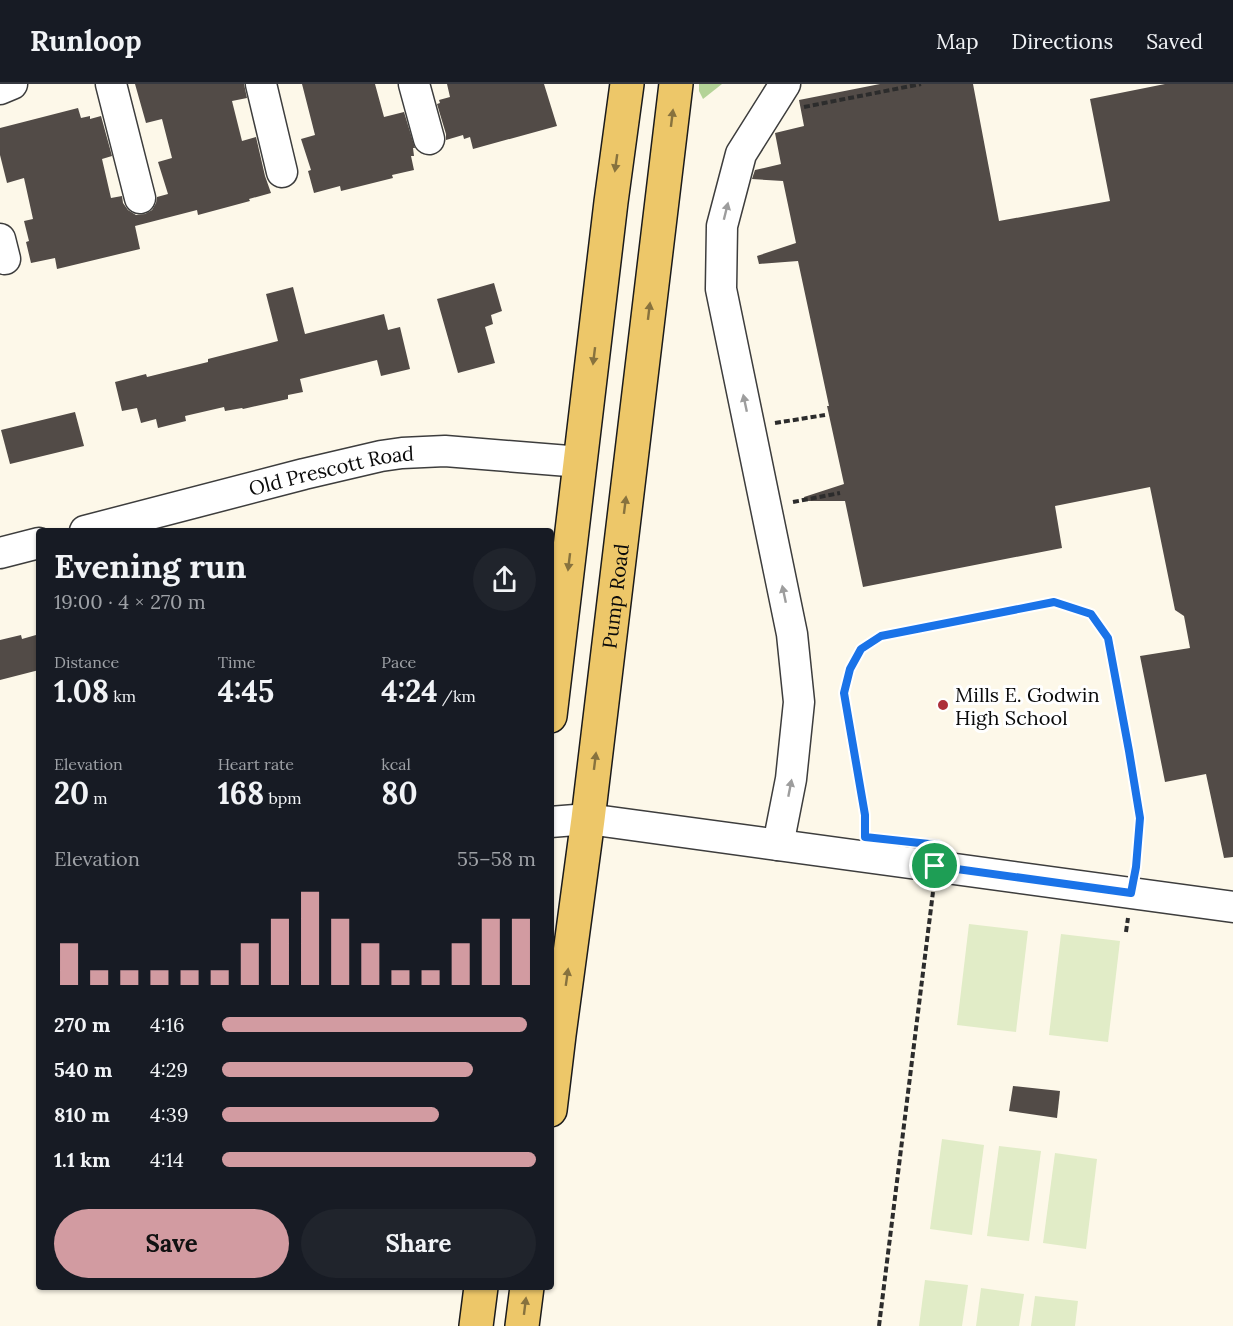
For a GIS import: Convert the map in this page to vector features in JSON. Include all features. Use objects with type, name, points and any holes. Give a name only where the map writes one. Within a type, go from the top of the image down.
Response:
[{"type":"main road","points":[[554,683],[627,84]]},
{"type":"main road","name":"Pump Road","points":[[554,1077],[588,819],[676,84]]},
{"type":"main road","points":[[476,1326],[481,1290]]},
{"type":"main road","points":[[522,1326],[527,1290]]},
{"type":"street","points":[[0,89],[12,84]]},
{"type":"street","points":[[111,84],[140,198]]},
{"type":"street","points":[[261,84],[282,172]]},
{"type":"street","points":[[414,84],[429,139]]},
{"type":"street","points":[[778,845],[791,779],[800,702],[792,634],[722,289],[723,226],[741,154],[793,96]]},
{"type":"street","name":"Old Prescott Road","points":[[97,528],[304,474],[402,453],[445,451],[581,462]]},
{"type":"street","points":[[0,553],[36,544]]},
{"type":"street","points":[[554,822],[588,819],[935,866],[1131,876],[1233,907]]},
{"type":"path","points":[[793,96],[921,84]]},
{"type":"path","points":[[765,425],[825,415]]},
{"type":"path","points":[[790,502],[840,493]]},
{"type":"path","points":[[865,837],[865,815],[844,693],[850,669],[861,649],[881,636],[1054,602],[1091,614],[1108,638],[1140,818],[1131,876],[1126,932]]},
{"type":"path","points":[[879,1326],[935,866]]},
{"type":"green space","points":[[699,84],[722,84],[703,99],[699,91]]},
{"type":"green space","points":[[969,924],[1028,931],[1016,1032],[957,1025]]},
{"type":"green space","points":[[1061,934],[1120,941],[1108,1042],[1049,1035]]},
{"type":"green space","points":[[942,1139],[984,1145],[972,1235],[930,1229]]},
{"type":"green space","points":[[999,1146],[1041,1151],[1029,1241],[987,1236]]},
{"type":"green space","points":[[1055,1153],[1097,1159],[1086,1249],[1043,1243]]},
{"type":"green space","points":[[925,1280],[968,1285],[962,1326],[919,1326]]},
{"type":"green space","points":[[981,1288],[1024,1294],[1019,1326],[976,1326]]},
{"type":"green space","points":[[1035,1296],[1078,1301],[1075,1326],[1031,1326]]},
{"type":"building","points":[[135,84],[244,84],[247,98],[232,101],[242,141],[256,137],[271,193],[198,215],[197,210],[135,226],[140,249],[57,269],[55,258],[31,263],[24,221],[33,219],[24,178],[7,183],[0,155],[0,128],[78,108],[81,118],[90,116],[90,119],[101,116],[112,156],[102,159],[111,198],[122,196],[123,203],[128,210],[136,215],[145,214],[152,210],[157,197],[168,194],[158,162],[172,158],[162,119],[146,123]]},
{"type":"building","points":[[302,84],[375,84],[384,117],[404,112],[415,148],[413,148],[414,156],[411,156],[414,170],[392,175],[393,178],[341,191],[340,186],[314,193],[308,171],[311,170],[301,139],[315,135]]},
{"type":"building","points":[[447,84],[544,84],[557,126],[473,149],[470,137],[464,139],[463,135],[446,140],[437,104],[440,103],[439,100],[450,97]]},
{"type":"building","points":[[880,84],[973,84],[999,221],[1110,201],[1090,99],[1165,84],[1233,84],[1233,857],[1224,858],[1206,774],[1165,782],[1140,656],[1190,648],[1184,616],[1175,610],[1150,487],[1055,506],[1062,548],[863,587],[845,501],[805,501],[804,497],[844,484],[798,261],[759,264],[757,256],[796,243],[783,181],[752,179],[755,170],[781,164],[775,133],[804,126],[799,100]]},
{"type":"building","points":[[494,283],[502,311],[491,315],[493,324],[485,327],[495,363],[458,373],[437,299]]},
{"type":"building","points":[[293,287],[305,334],[384,314],[388,330],[400,327],[410,369],[381,376],[377,360],[300,379],[303,392],[288,395],[288,399],[243,409],[225,411],[224,407],[185,416],[186,421],[158,428],[156,419],[141,423],[137,408],[122,411],[115,382],[146,374],[147,377],[208,362],[208,359],[278,341],[266,294]]},
{"type":"building","points":[[75,412],[84,446],[10,464],[1,430]]},
{"type":"building","points":[[21,635],[22,639],[36,635],[36,671],[0,680],[0,640]]},
{"type":"building","points":[[1013,1086],[1060,1091],[1057,1118],[1009,1111]]},
{"type":"place","name":"Mills E. Godwin High School","points":[[943,705]]},
{"type":"route","points":[[1054,602],[1091,614],[1108,638],[1140,818],[1136,867],[1131,893],[935,866],[938,845],[865,837],[865,815],[844,693],[850,669],[861,649],[881,636],[1054,602]]}]
